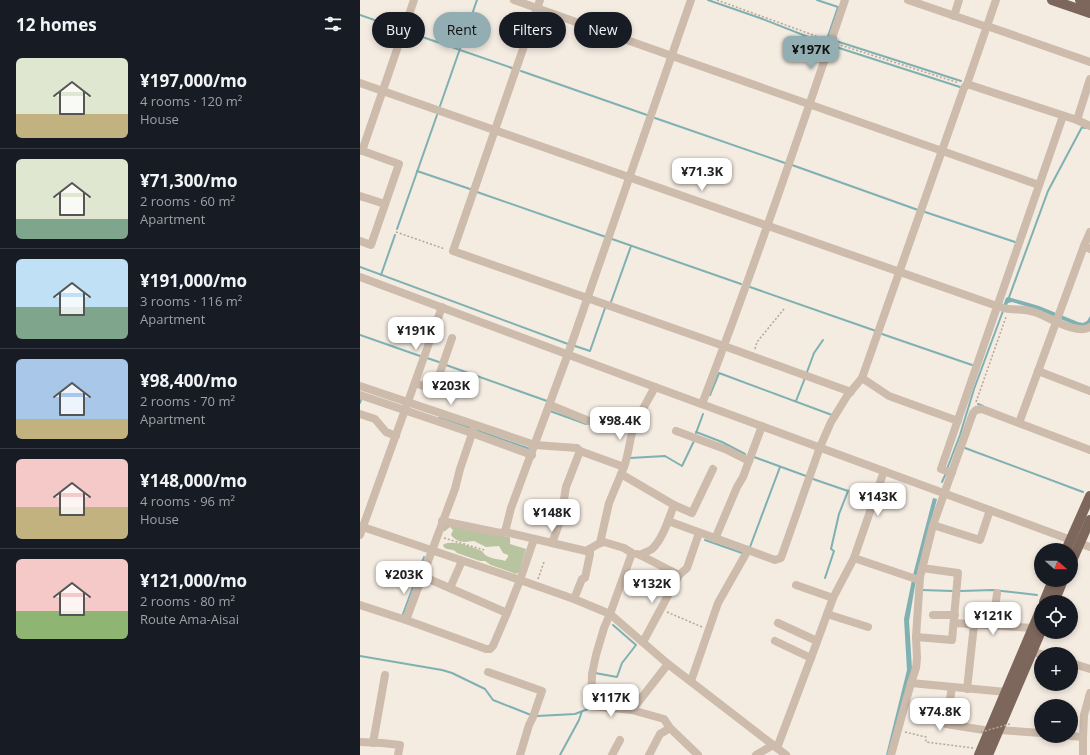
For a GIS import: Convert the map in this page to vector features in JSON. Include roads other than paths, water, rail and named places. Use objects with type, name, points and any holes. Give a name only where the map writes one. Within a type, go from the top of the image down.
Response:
[{"type":"main road","points":[[1052,0],[1090,13]]},
{"type":"main road","points":[[1080,0],[1090,4]]},
{"type":"main road","points":[[1075,542],[1090,496]]},
{"type":"main road","points":[[1075,542],[1090,520]]},
{"type":"main road","points":[[983,753],[990,731],[1006,692],[1034,636]]},
{"type":"main road","points":[[990,731],[1034,656]]},
{"type":"street","points":[[360,241],[371,245],[399,164],[361,150],[414,0]]},
{"type":"street","points":[[514,0],[538,4],[672,56],[1039,185]]},
{"type":"street","points":[[505,532],[511,508],[532,455],[588,299],[691,0]]},
{"type":"street","points":[[702,404],[767,226],[845,0]]},
{"type":"street","points":[[908,0],[1090,62]]},
{"type":"street","points":[[954,16],[959,0]]},
{"type":"street","points":[[668,521],[775,560],[781,558],[820,447],[834,415],[862,378],[996,0]]},
{"type":"street","points":[[538,4],[453,251],[851,392]]},
{"type":"street","points":[[1077,120],[1090,79]]},
{"type":"street","points":[[360,83],[1003,308],[1023,309],[1057,317],[1078,329],[1086,330],[1090,327]]},
{"type":"street","points":[[967,85],[1077,120],[1090,126]]},
{"type":"street","points":[[949,472],[941,469],[958,421],[1003,308],[1039,185],[1063,116]]},
{"type":"street","points":[[360,196],[385,204]]},
{"type":"street","points":[[1019,423],[1057,317],[1087,247],[1090,232]]},
{"type":"street","points":[[360,277],[1090,547]]},
{"type":"street","points":[[442,307],[361,530],[462,560],[574,599],[610,614],[668,664],[786,755]]},
{"type":"street","points":[[415,383],[434,390],[452,338]]},
{"type":"street","points":[[1038,371],[1090,390]]},
{"type":"street","points":[[862,378],[889,396],[958,421]]},
{"type":"street","points":[[360,386],[408,402],[532,455]]},
{"type":"street","points":[[600,543],[609,504],[627,458],[636,422],[655,387]]},
{"type":"street","points":[[360,395],[405,410],[535,445],[577,448],[580,451],[622,471],[674,505],[692,513],[713,469]]},
{"type":"street","points":[[550,406],[589,421]]},
{"type":"street","points":[[892,755],[916,668],[916,580],[922,568],[949,472],[973,413],[976,410],[982,409],[1090,450]]},
{"type":"street","points":[[360,414],[375,419],[386,432],[396,436]]},
{"type":"street","points":[[715,539],[737,487],[743,477],[762,426]]},
{"type":"street","points":[[406,620],[455,489],[460,469],[474,429]]},
{"type":"street","points":[[676,430],[725,448],[749,461]]},
{"type":"street","points":[[552,544],[562,516],[566,487],[580,451]]},
{"type":"street","points":[[756,755],[775,746],[812,658],[833,598],[854,558],[884,471]]},
{"type":"street","points":[[674,505],[660,538],[652,549],[636,554],[604,628],[592,674],[591,706],[632,710],[664,719],[670,728],[698,755]]},
{"type":"street","points":[[933,525],[980,540],[990,510]]},
{"type":"street","points":[[442,521],[500,533],[505,532],[586,551],[604,542],[624,548],[679,575]]},
{"type":"street","points":[[642,642],[679,575],[687,568],[699,533]]},
{"type":"street","points":[[360,605],[486,649],[490,648],[493,646],[507,613],[534,539]]},
{"type":"street","points":[[574,599],[582,579],[584,578],[590,549]]},
{"type":"street","points":[[691,681],[710,630],[718,603],[748,550]]},
{"type":"street","points":[[854,558],[916,580]]},
{"type":"street","points":[[450,588],[462,560]]},
{"type":"street","points":[[916,637],[952,640],[954,623],[958,573],[922,568]]},
{"type":"street","points":[[422,576],[507,613]]},
{"type":"street","points":[[796,585],[833,598]]},
{"type":"street","points":[[993,626],[997,593]]},
{"type":"street","points":[[827,614],[868,626]]},
{"type":"street","points":[[933,614],[954,615]]},
{"type":"street","points":[[778,623],[817,641]]},
{"type":"street","points":[[954,623],[1034,630]]},
{"type":"street","points":[[967,689],[974,625]]},
{"type":"street","points":[[775,641],[812,658]]},
{"type":"street","points":[[632,710],[668,664]]},
{"type":"street","points":[[1078,665],[1090,668]]},
{"type":"street","points":[[488,672],[542,691],[529,725],[520,755]]},
{"type":"street","points":[[374,743],[385,675]]},
{"type":"street","points":[[911,683],[1006,692]]},
{"type":"street","points":[[952,687],[946,724],[990,731],[1034,733]]},
{"type":"street","points":[[1083,755],[1084,715],[1090,693]]},
{"type":"street","points":[[649,755],[660,734],[670,728]]},
{"type":"street","points":[[1078,737],[1083,737]]},
{"type":"street","points":[[612,755],[620,740]]},
{"type":"street","points":[[360,742],[400,745],[398,755]]},
{"type":"water","points":[[1008,297],[1039,306],[1078,322],[1083,323],[1087,321],[1090,316],[1090,325],[1080,327],[1036,309],[1012,302],[1008,303],[1006,307],[1003,306],[1006,298]]},
{"type":"water","points":[[933,498],[937,499],[917,574],[909,621],[912,669],[890,755],[886,755],[907,670],[904,619],[913,575]]},
{"type":"waterway","points":[[440,106],[477,0]]},
{"type":"waterway","points":[[708,0],[760,18],[826,44]]},
{"type":"waterway","points":[[817,0],[838,7],[828,36]]},
{"type":"waterway","points":[[360,15],[372,19]]},
{"type":"waterway","points":[[425,38],[512,68]]},
{"type":"waterway","points":[[836,38],[836,41],[961,81]]},
{"type":"waterway","points":[[833,46],[960,87]]},
{"type":"waterway","points":[[521,71],[647,115]]},
{"type":"waterway","points":[[397,229],[437,115]]},
{"type":"waterway","points":[[655,118],[785,163]]},
{"type":"waterway","points":[[1008,300],[1048,191],[1082,127],[1085,128]]},
{"type":"waterway","points":[[792,165],[918,210]]},
{"type":"waterway","points":[[417,171],[470,189]]},
{"type":"waterway","points":[[477,192],[606,237]]},
{"type":"waterway","points":[[925,212],[1015,242]]},
{"type":"waterway","points":[[381,275],[395,235]]},
{"type":"waterway","points":[[612,239],[741,284]]},
{"type":"waterway","points":[[611,302],[631,246]]},
{"type":"waterway","points":[[360,267],[568,344]]},
{"type":"waterway","points":[[750,287],[876,331]]},
{"type":"waterway","points":[[575,346],[590,351],[605,308]]},
{"type":"waterway","points":[[947,469],[960,435],[974,389],[1003,311]]},
{"type":"waterway","points":[[882,334],[972,365]]},
{"type":"waterway","points":[[360,335],[420,356]]},
{"type":"waterway","points":[[807,372],[814,353],[823,340]]},
{"type":"waterway","points":[[427,358],[439,362]]},
{"type":"waterway","points":[[446,365],[547,401]]},
{"type":"waterway","points":[[710,395],[719,373],[832,415]]},
{"type":"waterway","points":[[796,401],[805,378]]},
{"type":"waterway","points":[[978,404],[983,406]]},
{"type":"waterway","points":[[550,411],[586,424]]},
{"type":"waterway","points":[[696,433],[703,414]]},
{"type":"waterway","points":[[439,418],[471,428]]},
{"type":"waterway","points":[[476,430],[530,449]]},
{"type":"waterway","points":[[696,432],[722,442],[745,454]]},
{"type":"waterway","points":[[630,458],[665,456],[682,466],[694,441]]},
{"type":"waterway","points":[[965,448],[1083,492]]},
{"type":"waterway","points":[[754,457],[806,476]]},
{"type":"waterway","points":[[750,547],[780,467]]},
{"type":"waterway","points":[[942,482],[946,473]]},
{"type":"waterway","points":[[813,479],[848,491],[839,514],[831,549],[834,551],[825,578]]},
{"type":"waterway","points":[[705,540],[742,553]]},
{"type":"waterway","points":[[403,614],[424,557]]},
{"type":"waterway","points":[[922,590],[952,591]]},
{"type":"waterway","points":[[960,591],[993,590],[1037,595]]},
{"type":"waterway","points":[[595,673],[617,677],[622,663],[636,645],[613,625]]},
{"type":"waterway","points":[[360,656],[452,673],[485,689],[493,700],[531,715]]},
{"type":"waterway","points":[[537,716],[575,714],[588,709]]},
{"type":"waterway","points":[[560,755],[579,720],[582,711]]}]
